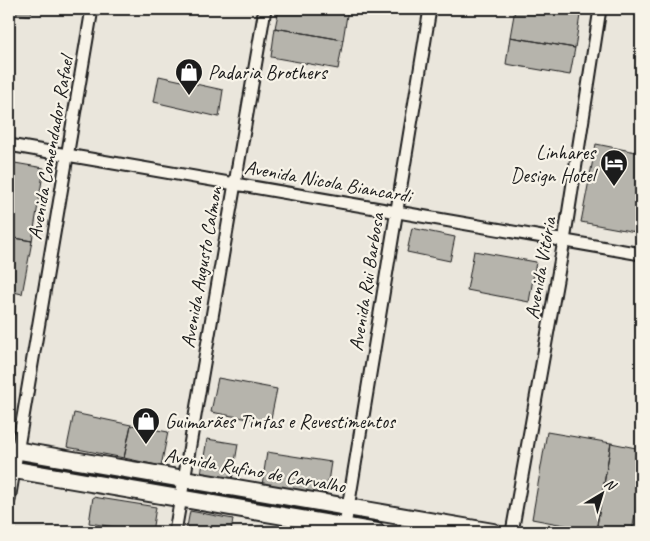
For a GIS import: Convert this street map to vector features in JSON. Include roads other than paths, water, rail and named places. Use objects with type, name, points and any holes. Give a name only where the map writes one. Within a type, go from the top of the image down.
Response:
[{"type":"street","name":"Avenida Comendador Rafael","points":[[9,500],[13,450],[92,9]]},
{"type":"street","name":"Avenida Augusto Calmon","points":[[174,532],[265,9]]},
{"type":"street","name":"Avenida Rui Barbosa","points":[[345,530],[430,9]]},
{"type":"street","name":"Avenida Vitória","points":[[512,532],[564,241],[600,9]]},
{"type":"street","name":"Avenida Nicola Biancardi","points":[[9,145],[641,254]]},
{"type":"street","name":"Avenida Rufino de Carvalho","points":[[13,450],[493,532]]},
{"type":"street","name":"Avenida Rufino de Carvalho","points":[[11,469],[180,498],[345,530],[377,532]]},
{"type":"place","name":"Padaria Brothers","points":[[189,96]]},
{"type":"place","name":"Linhares Design Hotel","points":[[614,187]]},
{"type":"place","name":"Guimarães Tintas e Revestimentos","points":[[146,445]]}]
